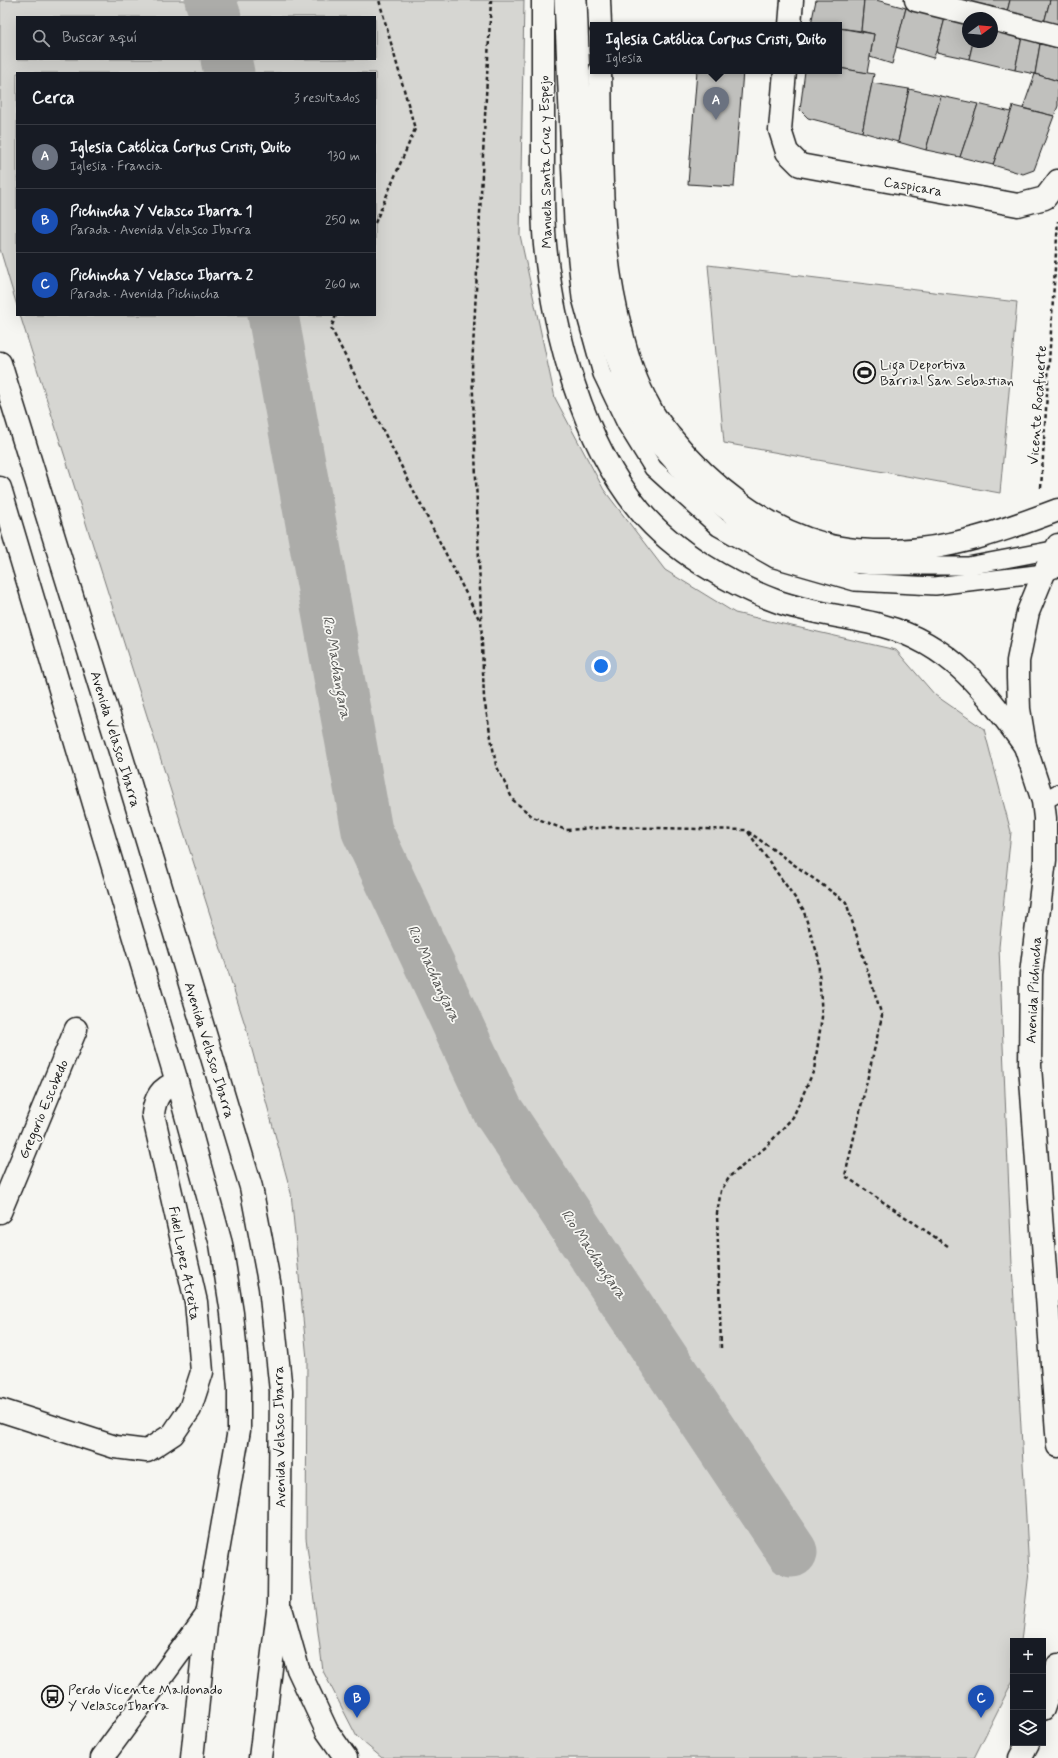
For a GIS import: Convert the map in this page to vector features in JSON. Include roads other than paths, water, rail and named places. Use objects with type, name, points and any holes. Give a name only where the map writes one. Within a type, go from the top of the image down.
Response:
[{"type":"main road","name":"Manuela Santa Cruz y Espejo","points":[[543,0],[543,210],[550,282],[557,322],[581,405],[612,472],[641,512],[678,546],[695,560],[741,586],[787,605],[822,614],[864,621],[901,631],[936,648],[971,677],[993,703],[1025,746]]},
{"type":"main road","points":[[599,0],[600,22]]},
{"type":"main road","points":[[790,22],[792,0]]},
{"type":"main road","points":[[916,0],[964,12]]},
{"type":"main road","points":[[998,21],[1058,36]]},
{"type":"main road","points":[[600,74],[603,220],[610,277],[620,329],[634,371],[649,407],[666,431],[694,465],[737,501],[782,528],[825,545],[850,549],[895,551],[972,540],[1049,514]]},
{"type":"main road","name":"Caspicara","points":[[785,74],[780,130],[787,152],[800,165],[1018,205],[1045,198],[1058,181]]},
{"type":"main road","name":"Avenida Velasco Ibarra","points":[[0,363],[125,766],[251,1187],[270,1287],[280,1391],[279,1603],[260,1758]]},
{"type":"main road","points":[[0,488],[177,1082],[221,1244],[232,1313],[239,1387],[239,1430],[207,1614],[192,1758]]},
{"type":"main road","name":"Avenida Pichincha","points":[[1055,557],[1028,612],[1018,661],[1019,709],[1025,746],[1053,803],[1045,818],[1045,860],[1031,974],[1030,1066],[1058,1446]]},
{"type":"main road","name":"Gregorio Escobedo","points":[[0,1212],[76,1029]]},
{"type":"main road","name":"Fidel Lopez Atreita","points":[[0,1410],[115,1447],[147,1451],[173,1434],[190,1409],[202,1372],[196,1302],[153,1114],[154,1102],[158,1096],[164,1088],[177,1082]]},
{"type":"main road","points":[[279,1603],[298,1669],[327,1731],[346,1758]]},
{"type":"main road","points":[[102,1758],[207,1614]]},
{"type":"main road","points":[[1046,1700],[1058,1665]]},
{"type":"lane","points":[[563,0],[573,222],[581,298],[602,374],[626,424],[653,468],[718,527],[775,559],[855,582],[935,586],[1055,557]]},
{"type":"lane","points":[[578,0],[587,226],[599,309],[625,389],[654,442],[694,487],[745,526],[788,549],[829,562],[874,566],[968,566],[1055,557]]},
{"type":"waterway","name":"Rio Machangara","points":[[210,0],[216,16]]},
{"type":"waterway","name":"Rio Machangara","points":[[226,60],[229,72]]},
{"type":"waterway","name":"Rio Machangara","points":[[273,316],[367,831],[498,1111],[792,1552]]},
{"type":"place","name":"Iglesia Católica Corpus Cristi, Quito","points":[[716,120]]},
{"type":"place","name":"Liga Deportiva Barrial San Sebastian","points":[[864,372]]},
{"type":"place","name":"Perdo Vicente Maldonado Y Velasco Ibarra","points":[[52,1697]]},
{"type":"place","name":"Pichincha Y Velasco Ibarra 1","points":[[357,1718]]},
{"type":"place","name":"Pichincha Y Velasco Ibarra 2","points":[[981,1718]]}]
